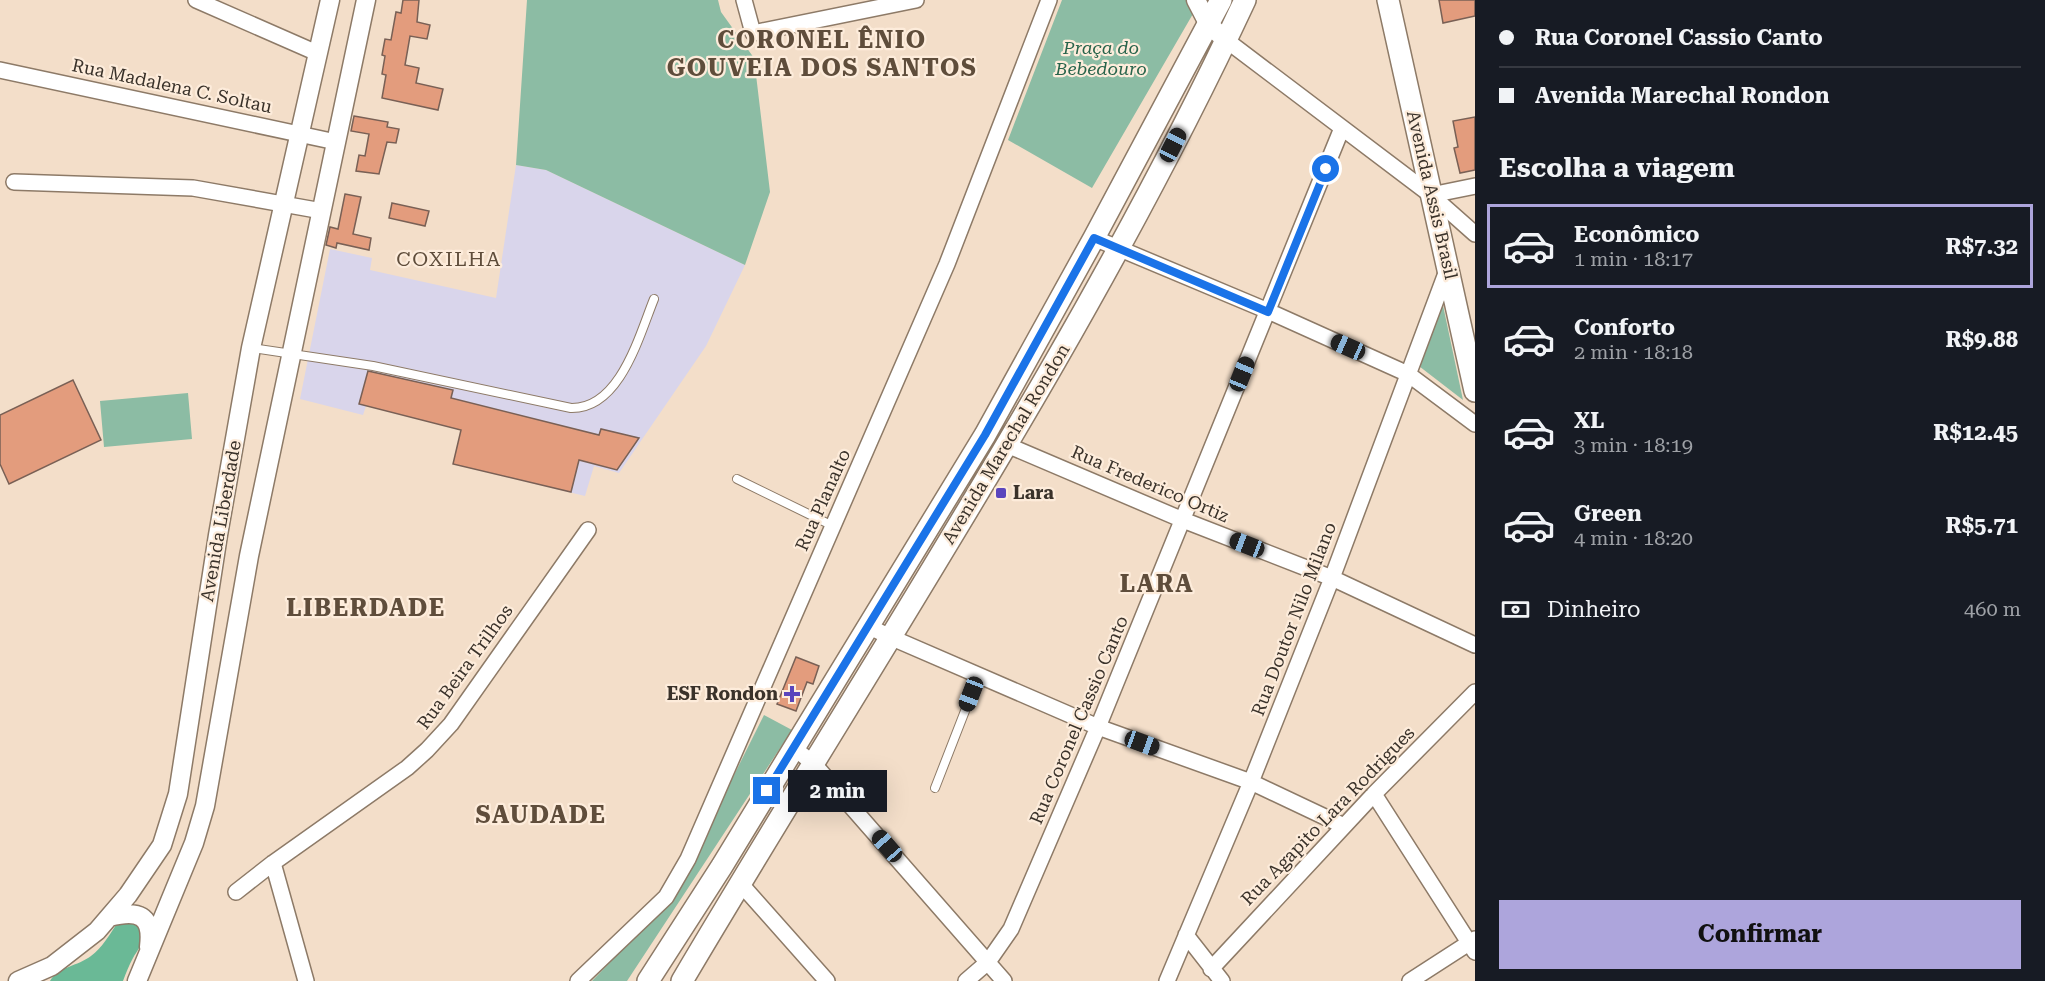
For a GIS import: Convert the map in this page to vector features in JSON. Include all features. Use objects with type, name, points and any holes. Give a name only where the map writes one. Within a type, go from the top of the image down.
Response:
[{"type":"main road","name":"Avenida Marechal Rondon","points":[[648,981],[722,866],[985,435],[1094,238],[1221,0]]},
{"type":"main road","name":"Avenida Marechal Rondon","points":[[682,981],[1007,445],[1119,250],[1245,0]]},
{"type":"main road","name":"Avenida Assis Brasil","points":[[1388,0],[1475,391]]},
{"type":"street","points":[[196,0],[317,53]]},
{"type":"street","name":"Avenida Liberdade","points":[[18,981],[52,966],[97,931],[128,895],[162,845],[178,794],[218,535],[251,348],[330,0]]},
{"type":"street","name":"Avenida Liberdade","points":[[137,981],[194,843],[205,807],[249,556],[366,0]]},
{"type":"street","points":[[744,0],[753,33],[916,0]]},
{"type":"street","name":"Rua Planalto","points":[[578,981],[666,897],[688,859],[947,264],[1049,0]]},
{"type":"street","points":[[1196,0],[1209,25],[1226,40],[1431,195],[1475,234]]},
{"type":"street","name":"Rua Madalena C. Soltau","points":[[0,70],[336,142]]},
{"type":"street","name":"Rua Coronel Cassio Canto","points":[[966,981],[988,962],[1011,929],[1098,727],[1342,128]]},
{"type":"street","points":[[14,182],[193,188],[283,202],[322,211]]},
{"type":"street","points":[[1431,195],[1475,186]]},
{"type":"street","points":[[1094,238],[1408,374],[1475,424]]},
{"type":"street","name":"Rua Doutor Nilo Milano","points":[[1167,981],[1251,782],[1332,578],[1448,268]]},
{"type":"street","name":"Rua Frederico Ortiz","points":[[1007,445],[1183,520],[1332,578],[1475,645]]},
{"type":"street","name":"Rua Beira Trilhos","points":[[236,892],[407,768],[427,750],[451,724],[588,530]]},
{"type":"street","points":[[868,626],[1098,727],[1251,782],[1344,826]]},
{"type":"street","name":"Rua Agapito Lara Rodrigues","points":[[1211,969],[1374,794],[1475,692]]},
{"type":"street","points":[[794,747],[814,764],[1004,981]]},
{"type":"street","points":[[1374,794],[1473,945],[1410,981]]},
{"type":"street","points":[[273,863],[306,981]]},
{"type":"street","points":[[740,883],[827,981]]},
{"type":"street","points":[[109,917],[125,913],[142,917],[149,925],[148,958]]},
{"type":"street","points":[[1186,935],[1222,981]]},
{"type":"lane","points":[[251,348],[374,366],[571,408],[583,408],[597,400],[624,373],[654,299]]},
{"type":"lane","points":[[737,479],[832,526]]},
{"type":"lane","points":[[935,788],[979,675]]},
{"type":"shaded area","points":[[516,165],[546,170],[745,265],[706,346],[619,473],[594,466],[585,496],[453,464],[461,430],[366,406],[363,415],[300,399],[330,249],[372,258],[370,270],[496,298]]},
{"type":"green space","points":[[527,0],[718,0],[721,12],[754,58],[770,192],[745,265],[546,170],[516,165]]},
{"type":"green space","name":"Praça do Bebedouro","points":[[1062,0],[1201,0],[1092,188],[1008,140]]},
{"type":"green space","points":[[1441,296],[1463,400],[1415,363]]},
{"type":"green space","points":[[188,393],[192,439],[104,447],[100,401]]},
{"type":"green space","points":[[764,715],[792,730],[627,981],[592,981],[673,897]]},
{"type":"green space","points":[[118,922],[138,923],[143,938],[123,981],[50,981],[58,973],[95,953]]},
{"type":"building","points":[[403,0],[419,0],[417,22],[430,25],[427,39],[410,36],[405,65],[419,68],[416,83],[443,89],[438,110],[382,98],[386,75],[382,74],[385,39],[391,40],[396,12],[401,13]]},
{"type":"building","points":[[1439,0],[1475,0],[1475,16],[1443,23]]},
{"type":"building","points":[[354,116],[388,122],[387,127],[399,129],[396,143],[387,142],[379,174],[356,171],[359,155],[365,156],[369,134],[351,131]]},
{"type":"building","points":[[1475,117],[1475,170],[1460,173],[1454,148],[1458,147],[1453,121]]},
{"type":"building","points":[[345,194],[361,197],[353,234],[371,238],[369,250],[337,243],[336,248],[326,245],[330,227],[338,229]]},
{"type":"building","points":[[392,203],[429,211],[425,226],[389,218]]},
{"type":"building","points":[[368,371],[453,390],[451,398],[599,435],[601,429],[639,438],[617,470],[579,460],[571,492],[453,464],[461,430],[359,404]]},
{"type":"building","points":[[73,380],[101,440],[9,484],[0,464],[0,415]]},
{"type":"building","name":"ESF Rondon","points":[[796,657],[819,666],[813,684],[807,682],[796,711],[777,704]]},
{"type":"place","name":"Lara","points":[[1001,493]]},
{"type":"place","name":"ESF Rondon","points":[[792,694]]},
{"type":"district","name":"CORONEL ÊNIO GOUVEIA DOS SANTOS","points":[[822,54]]},
{"type":"district","name":"COXILHA","points":[[449,259]]},
{"type":"district","name":"LARA","points":[[1157,584]]},
{"type":"district","name":"LIBERDADE","points":[[366,608]]},
{"type":"district","name":"SAUDADE","points":[[541,815]]},
{"type":"route","points":[[767,791],[985,435],[1094,238],[1268,312],[1326,169]]}]
